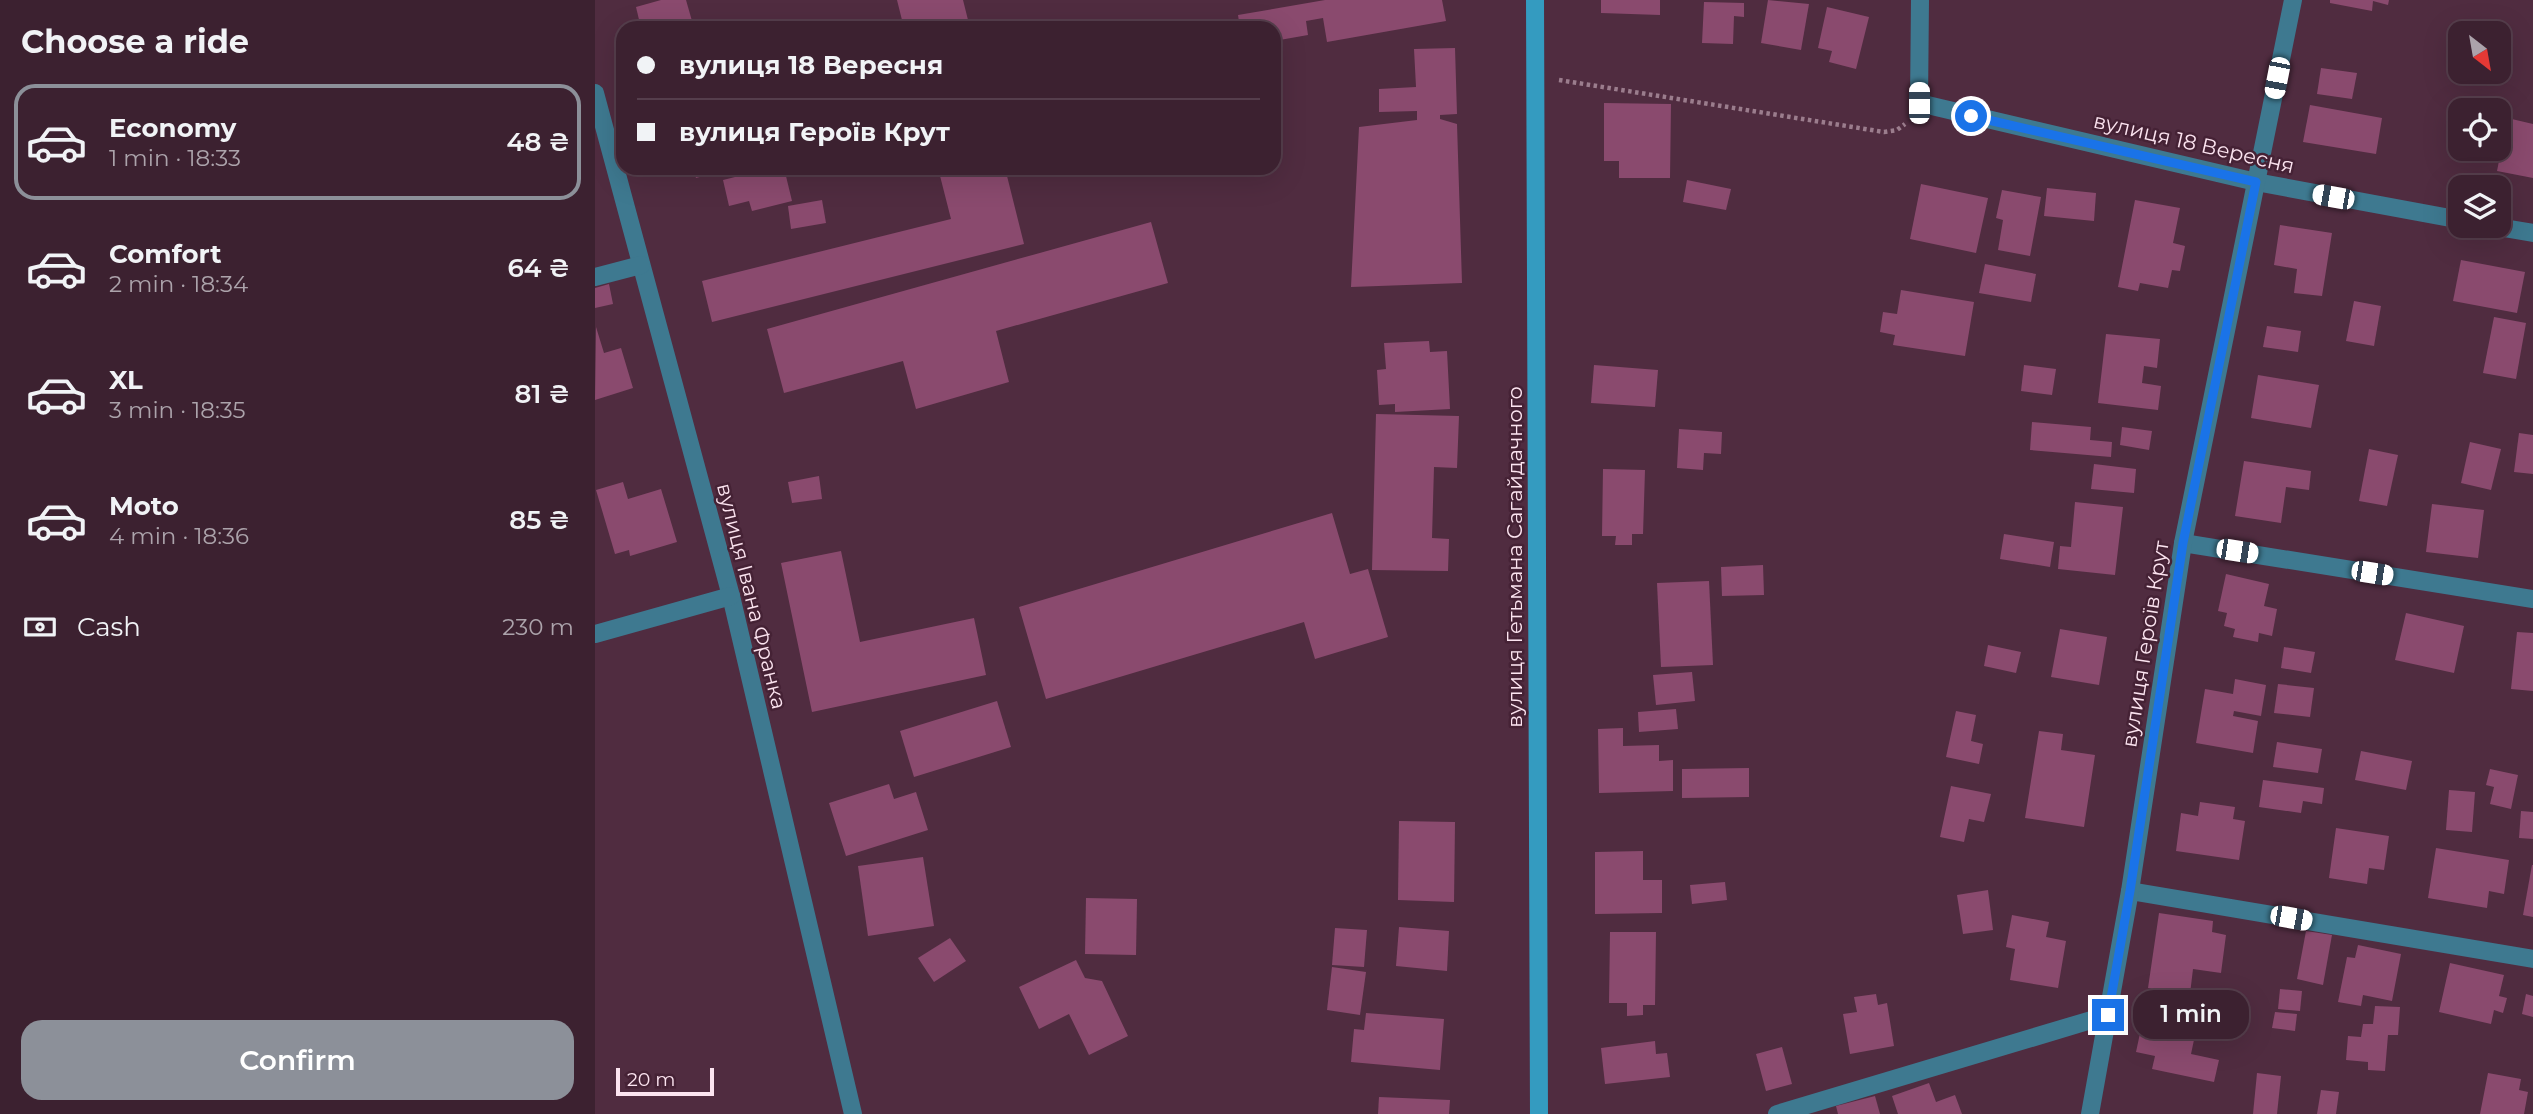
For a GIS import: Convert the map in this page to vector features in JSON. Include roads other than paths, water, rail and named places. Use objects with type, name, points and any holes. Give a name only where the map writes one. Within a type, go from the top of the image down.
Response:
[{"type":"main road","name":"вулиця Гетьмана Сагайдачного","points":[[1535,0],[1539,1114]]},
{"type":"street","name":"вулиця 18 Вересня","points":[[1920,0],[1919,103],[2256,182],[2448,218]]},
{"type":"street","name":"вулиця Героїв Крут","points":[[2090,1114],[2130,891],[2183,543],[2293,0]]},
{"type":"street","name":"вулиця Івана Франка","points":[[595,93],[616,172]]},
{"type":"street","name":"вулиця Івана Франка","points":[[617,175],[731,596],[853,1114]]},
{"type":"street","points":[[2511,229],[2533,233]]},
{"type":"street","points":[[595,277],[641,265]]},
{"type":"street","points":[[2183,543],[2533,599]]},
{"type":"street","points":[[595,634],[731,596]]},
{"type":"street","points":[[2130,891],[2533,959]]},
{"type":"street","points":[[1777,1114],[2108,1015]]}]
